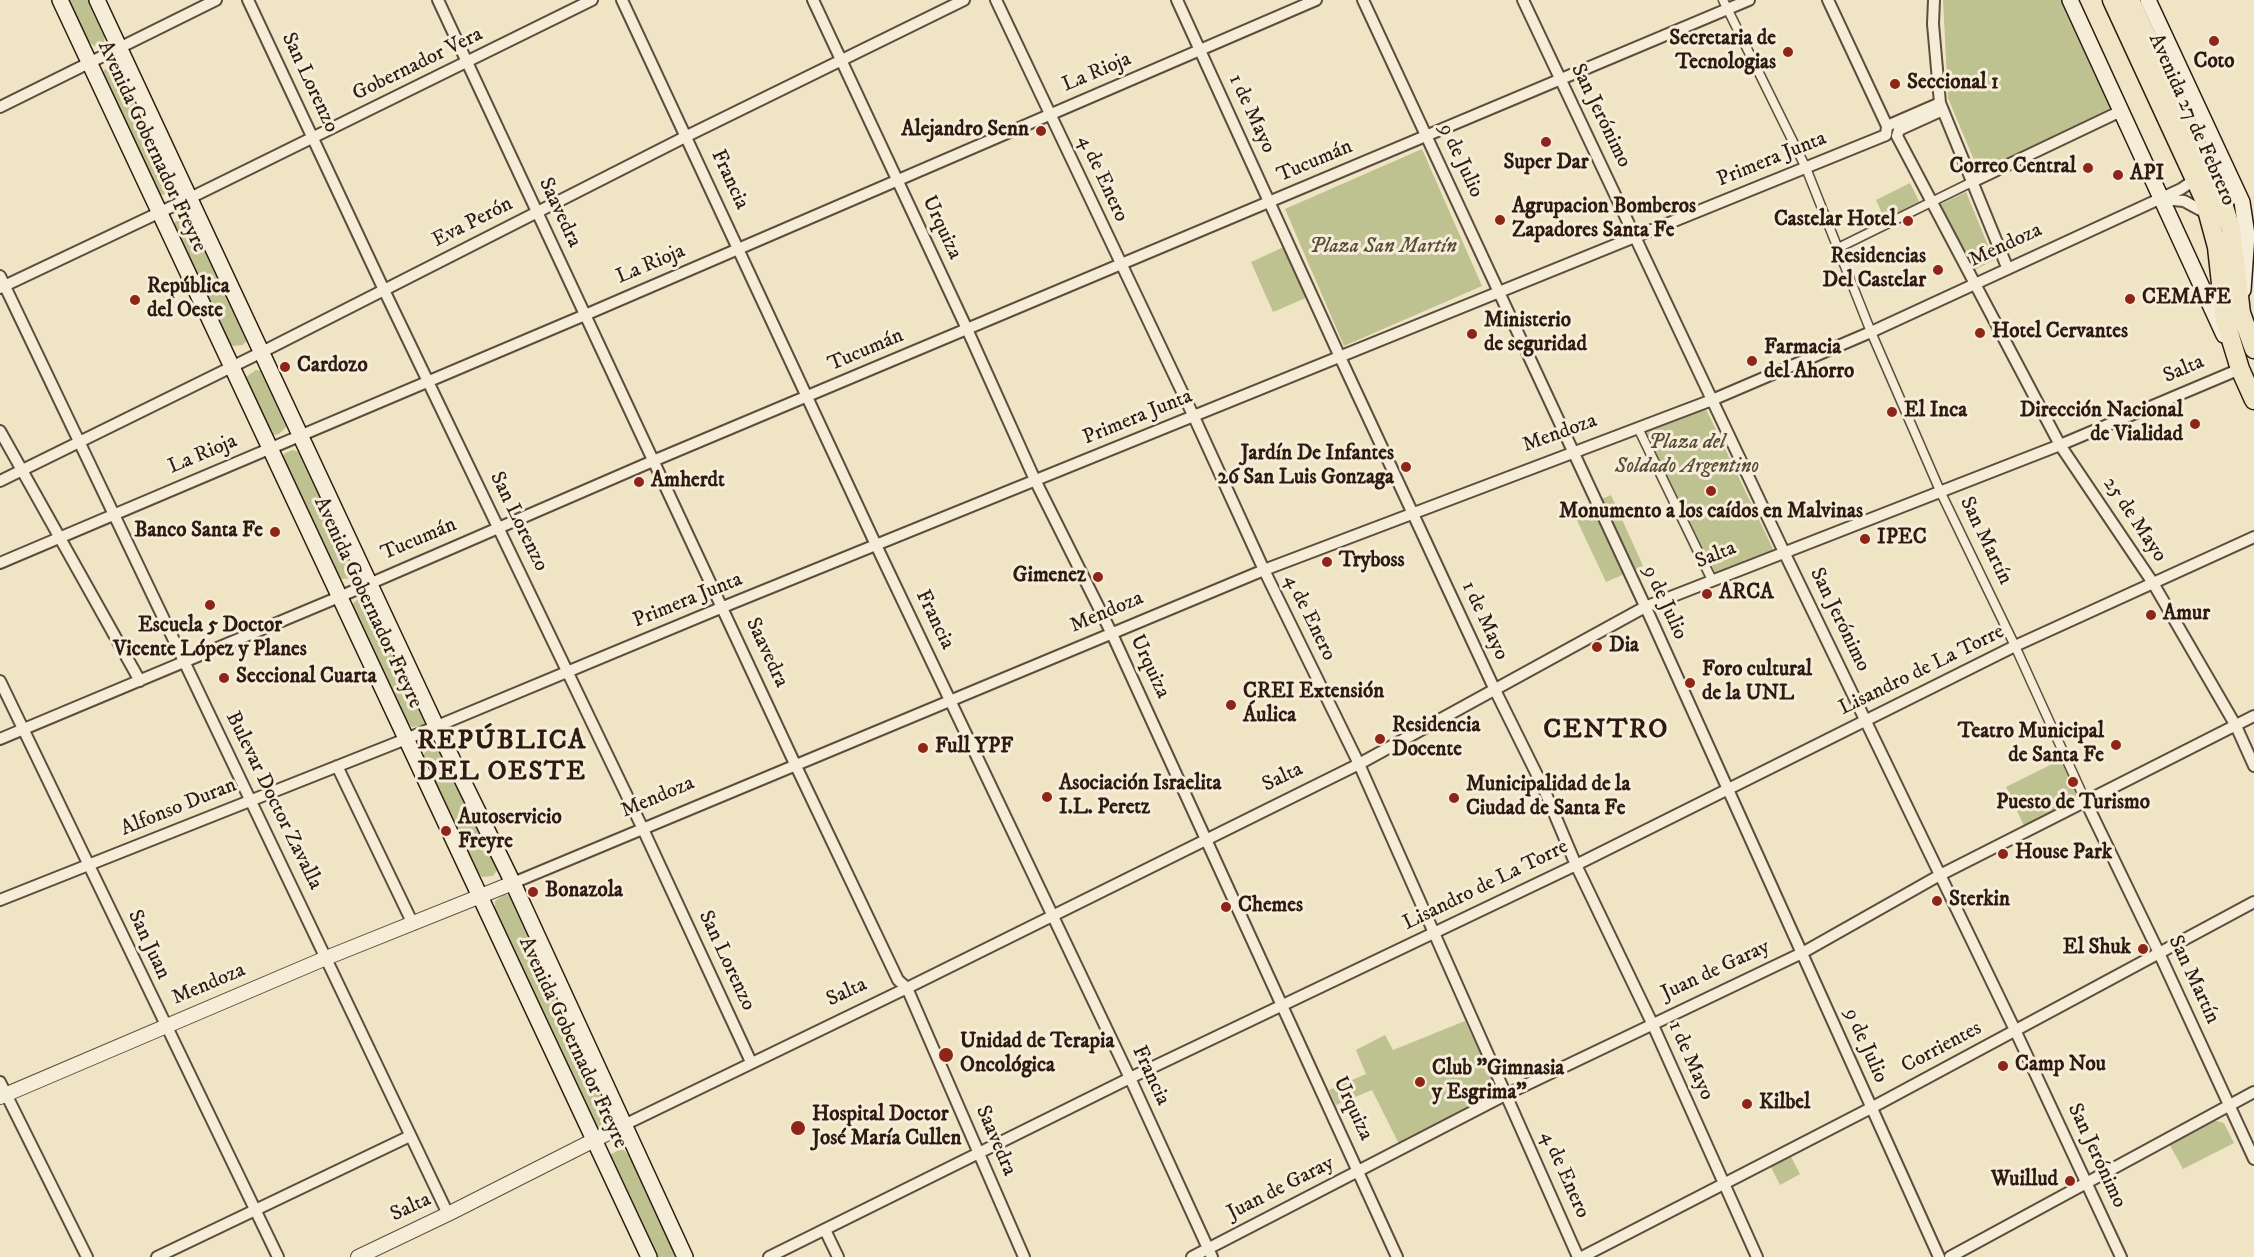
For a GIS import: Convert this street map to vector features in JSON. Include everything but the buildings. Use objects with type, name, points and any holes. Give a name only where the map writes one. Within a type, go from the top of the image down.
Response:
[{"type":"highway","name":"Avenida 27 de Febrero","points":[[2112,0],[2208,167],[2210,216],[2217,247],[2225,320],[2240,369],[2254,400]]},
{"type":"highway","name":"Avenida 27 de Febrero","points":[[2130,0],[2220,194],[2237,223],[2243,320],[2254,350]]},
{"type":"main road","name":"Avenida Gobernador Freyre","points":[[60,0],[649,1257]]},
{"type":"main road","name":"Avenida Gobernador Freyre","points":[[97,0],[436,726],[513,882],[685,1257]]},
{"type":"main road","points":[[2070,0],[2240,369]]},
{"type":"main road","name":"Avenida 27 de Febrero","points":[[2148,0],[2208,167]]},
{"type":"street","points":[[0,107],[216,0]]},
{"type":"street","name":"San Lorenzo","points":[[248,0],[384,290],[642,827],[751,1062]]},
{"type":"street","name":"Saavedra","points":[[438,0],[795,764],[898,980],[907,988],[1024,1257]]},
{"type":"street","name":"Gobernador Vera","points":[[2,283],[159,213],[592,0]]},
{"type":"street","name":"Francia","points":[[622,0],[876,545],[1130,1078],[1210,1253]]},
{"type":"street","name":"Urquiza","points":[[813,0],[1035,480],[1112,634],[1397,1257]]},
{"type":"street","name":"Eva Perón","points":[[0,481],[262,352],[687,136],[964,0]]},
{"type":"street","name":"4 de Enero","points":[[996,0],[1264,570],[1359,764],[1580,1257]]},
{"type":"street","name":"1 de Mayo","points":[[1177,0],[1340,357],[1652,1023],[1757,1257]]},
{"type":"street","name":"La Rioja","points":[[0,563],[585,315],[1316,0]]},
{"type":"street","name":"9 de Julio","points":[[1363,0],[1645,607],[1939,1257]]},
{"type":"street","name":"San Jerónimo","points":[[1523,0],[2121,1257]]},
{"type":"street","name":"Tucumán","points":[[0,740],[653,461],[1560,80],[1725,5],[1749,0]]},
{"type":"street","name":"25 de Mayo","points":[[1828,0],[1890,132],[1932,202],[2060,446],[2153,583],[2236,726],[2254,766]]},
{"type":"street","points":[[1934,0],[1933,24],[1941,106],[2007,267]]},
{"type":"street","name":"San Martín","points":[[1725,5],[1806,168],[1871,332],[1941,493],[2015,646],[2254,1159]]},
{"type":"street","name":"Primera Junta","points":[[406,739],[723,607],[1899,130],[1941,106]]},
{"type":"street","points":[[1838,248],[2121,111]]},
{"type":"street","name":"Mendoza","points":[[2,1091],[165,1027],[1264,570],[1712,400],[1871,332],[2007,267],[2161,199],[2208,167]]},
{"type":"street","points":[[2161,199],[2184,201],[2210,216],[2237,223]]},
{"type":"street","name":"Bulevar Doctor Zavalla","points":[[2,283],[448,1214]]},
{"type":"street","name":"Salta","points":[[358,1257],[1359,764],[1645,607],[2060,446],[2240,369]]},
{"type":"street","points":[[1638,428],[1712,580]]},
{"type":"street","points":[[0,431],[140,681]]},
{"type":"street","name":"Lisandro de La Torre","points":[[769,1257],[1130,1078],[1576,865],[2015,646],[2254,537]]},
{"type":"street","name":"San Juan","points":[[0,681],[278,1257]]},
{"type":"street","name":"Juan de Garay","points":[[1192,1257],[1210,1253],[1359,1171],[1507,1094],[1802,953],[1940,875],[2254,716]]},
{"type":"street","name":"Alfonso Duran","points":[[0,900],[406,739]]},
{"type":"street","points":[[337,766],[413,924]]},
{"type":"street","name":"Corrientes","points":[[1580,1257],[1871,1108],[2254,902]]},
{"type":"street","points":[[2,1091],[87,1257]]},
{"type":"street","points":[[1950,1257],[2254,1092]]},
{"type":"street","points":[[157,1257],[410,1136]]},
{"type":"street","points":[[825,1230],[838,1257]]},
{"type":"green space","points":[[67,0],[90,0],[105,33],[104,44],[94,46],[86,39]]},
{"type":"green space","points":[[1943,0],[2063,0],[2113,107],[1979,172],[1948,98]]},
{"type":"green space","points":[[112,66],[117,67],[122,73],[177,187],[171,194],[161,195],[158,192],[102,76],[104,70]]},
{"type":"green space","name":"Plaza San Martín","points":[[1422,149],[1482,286],[1344,346],[1285,209]]},
{"type":"green space","points":[[1910,183],[1920,203],[1885,220],[1876,200]]},
{"type":"green space","points":[[1966,192],[1994,260],[1975,270],[1939,205]]},
{"type":"green space","points":[[184,217],[189,218],[194,224],[249,338],[243,345],[233,346],[229,343],[175,233],[175,222]]},
{"type":"green space","points":[[1286,246],[1308,297],[1273,312],[1251,262]]},
{"type":"green space","points":[[256,370],[262,371],[266,376],[286,421],[287,426],[279,434],[269,433],[246,385],[246,377]]},
{"type":"green space","name":"Plaza del Soldado Argentino","points":[[1705,407],[1774,551],[1704,578],[1636,435]]},
{"type":"green space","points":[[292,450],[297,451],[303,457],[358,571],[352,578],[342,579],[338,576],[282,460],[284,454]]},
{"type":"green space","points":[[1611,495],[1643,566],[1606,582],[1573,512]]},
{"type":"green space","points":[[362,597],[367,598],[373,604],[426,722],[422,725],[412,727],[408,723],[354,613],[352,607],[354,602]]},
{"type":"green space","points":[[438,748],[444,754],[498,869],[493,876],[482,877],[479,874],[424,763],[425,752]]},
{"type":"green space","points":[[2064,758],[2083,799],[2025,828],[2006,787]]},
{"type":"green space","points":[[504,895],[510,895],[515,900],[612,1114],[613,1119],[602,1128],[597,1128],[594,1123],[495,912],[495,901]]},
{"type":"green space","name":"Club \"Gimnasia y Esgrima\"","points":[[1465,1021],[1499,1094],[1400,1146],[1372,1090],[1336,1105],[1329,1090],[1366,1074],[1356,1050],[1385,1035],[1393,1050]]},
{"type":"green space","points":[[2210,1119],[2224,1123],[2234,1143],[2183,1169],[2168,1142]]},
{"type":"green space","points":[[624,1150],[630,1157],[678,1257],[656,1257],[609,1160],[611,1154]]},
{"type":"green space","points":[[1789,1153],[1800,1174],[1780,1185],[1769,1163]]},
{"type":"place","name":"Coto","points":[[2214,41]]},
{"type":"place","name":"Secretaria de Tecnologias","points":[[1788,52]]},
{"type":"place","name":"Seccional 1","points":[[1895,84]]},
{"type":"place","name":"Alejandro Senn","points":[[1041,131]]},
{"type":"place","name":"Super Dar","points":[[1546,142]]},
{"type":"place","name":"Correo Central","points":[[2088,168]]},
{"type":"place","name":"API","points":[[2118,175]]},
{"type":"place","name":"Agrupacion Bomberos Zapadores Santa Fe","points":[[1500,220]]},
{"type":"place","name":"Castelar Hotel","points":[[1908,221]]},
{"type":"place","name":"Residencias Del Castelar","points":[[1938,270]]},
{"type":"place","name":"CEMAFE","points":[[2130,299]]},
{"type":"place","name":"República del Oeste","points":[[135,300]]},
{"type":"place","name":"Hotel Cervantes","points":[[1980,333]]},
{"type":"place","name":"Ministerio de seguridad","points":[[1472,334]]},
{"type":"place","name":"Farmacia del Ahorro","points":[[1752,361]]},
{"type":"place","name":"Cardozo","points":[[285,367]]},
{"type":"place","name":"El Inca","points":[[1892,412]]},
{"type":"place","name":"Dirección Nacional de Vialidad","points":[[2195,424]]},
{"type":"place","name":"Jardín De Infantes 26 San Luis Gonzaga","points":[[1406,467]]},
{"type":"place","name":"Amherdt","points":[[639,482]]},
{"type":"place","name":"Monumento a los caídos en Malvinas","points":[[1711,491]]},
{"type":"place","name":"Banco Santa Fe","points":[[275,532]]},
{"type":"place","name":"IPEC","points":[[1865,539]]},
{"type":"place","name":"Tryboss","points":[[1327,562]]},
{"type":"place","name":"Gimenez","points":[[1098,577]]},
{"type":"place","name":"ARCA","points":[[1707,594]]},
{"type":"place","name":"Escuela 5 Doctor Vicente López y Planes","points":[[210,605]]},
{"type":"place","name":"Amur","points":[[2151,615]]},
{"type":"place","name":"Dia","points":[[1597,647]]},
{"type":"place","name":"Seccional Cuarta","points":[[224,678]]},
{"type":"place","name":"Foro cultural de la UNL","points":[[1690,683]]},
{"type":"place","name":"CREI Extensión Áulica","points":[[1231,705]]},
{"type":"place","name":"Residencia Docente","points":[[1380,739]]},
{"type":"place","name":"Teatro Municipal de Santa Fe","points":[[2116,745]]},
{"type":"place","name":"Full YPF","points":[[923,748]]},
{"type":"place","name":"Puesto de Turismo","points":[[2073,782]]},
{"type":"place","name":"Asociación Israelita I.L. Peretz","points":[[1047,797]]},
{"type":"place","name":"Municipalidad de la Ciudad de Santa Fe","points":[[1454,798]]},
{"type":"place","name":"Autoservicio Freyre","points":[[446,831]]},
{"type":"place","name":"House Park","points":[[2003,854]]},
{"type":"place","name":"Bonazola","points":[[533,892]]},
{"type":"place","name":"Sterkin","points":[[1937,901]]},
{"type":"place","name":"Chemes","points":[[1226,907]]},
{"type":"place","name":"El Shuk","points":[[2143,949]]},
{"type":"place","name":"Unidad de Terapia Oncológica","points":[[946,1055]]},
{"type":"place","name":"Camp Nou","points":[[2003,1066]]},
{"type":"place","name":"Club \"Gimnasia y Esgrima\"","points":[[1420,1082]]},
{"type":"place","name":"Kilbel","points":[[1747,1104]]},
{"type":"place","name":"Hospital Doctor José María Cullen","points":[[798,1128]]},
{"type":"place","name":"Wuillud","points":[[2070,1181]]},
{"type":"district","name":"CENTRO","points":[[1606,731]]},
{"type":"district","name":"REPÚBLICA DEL OESTE","points":[[502,758]]}]
